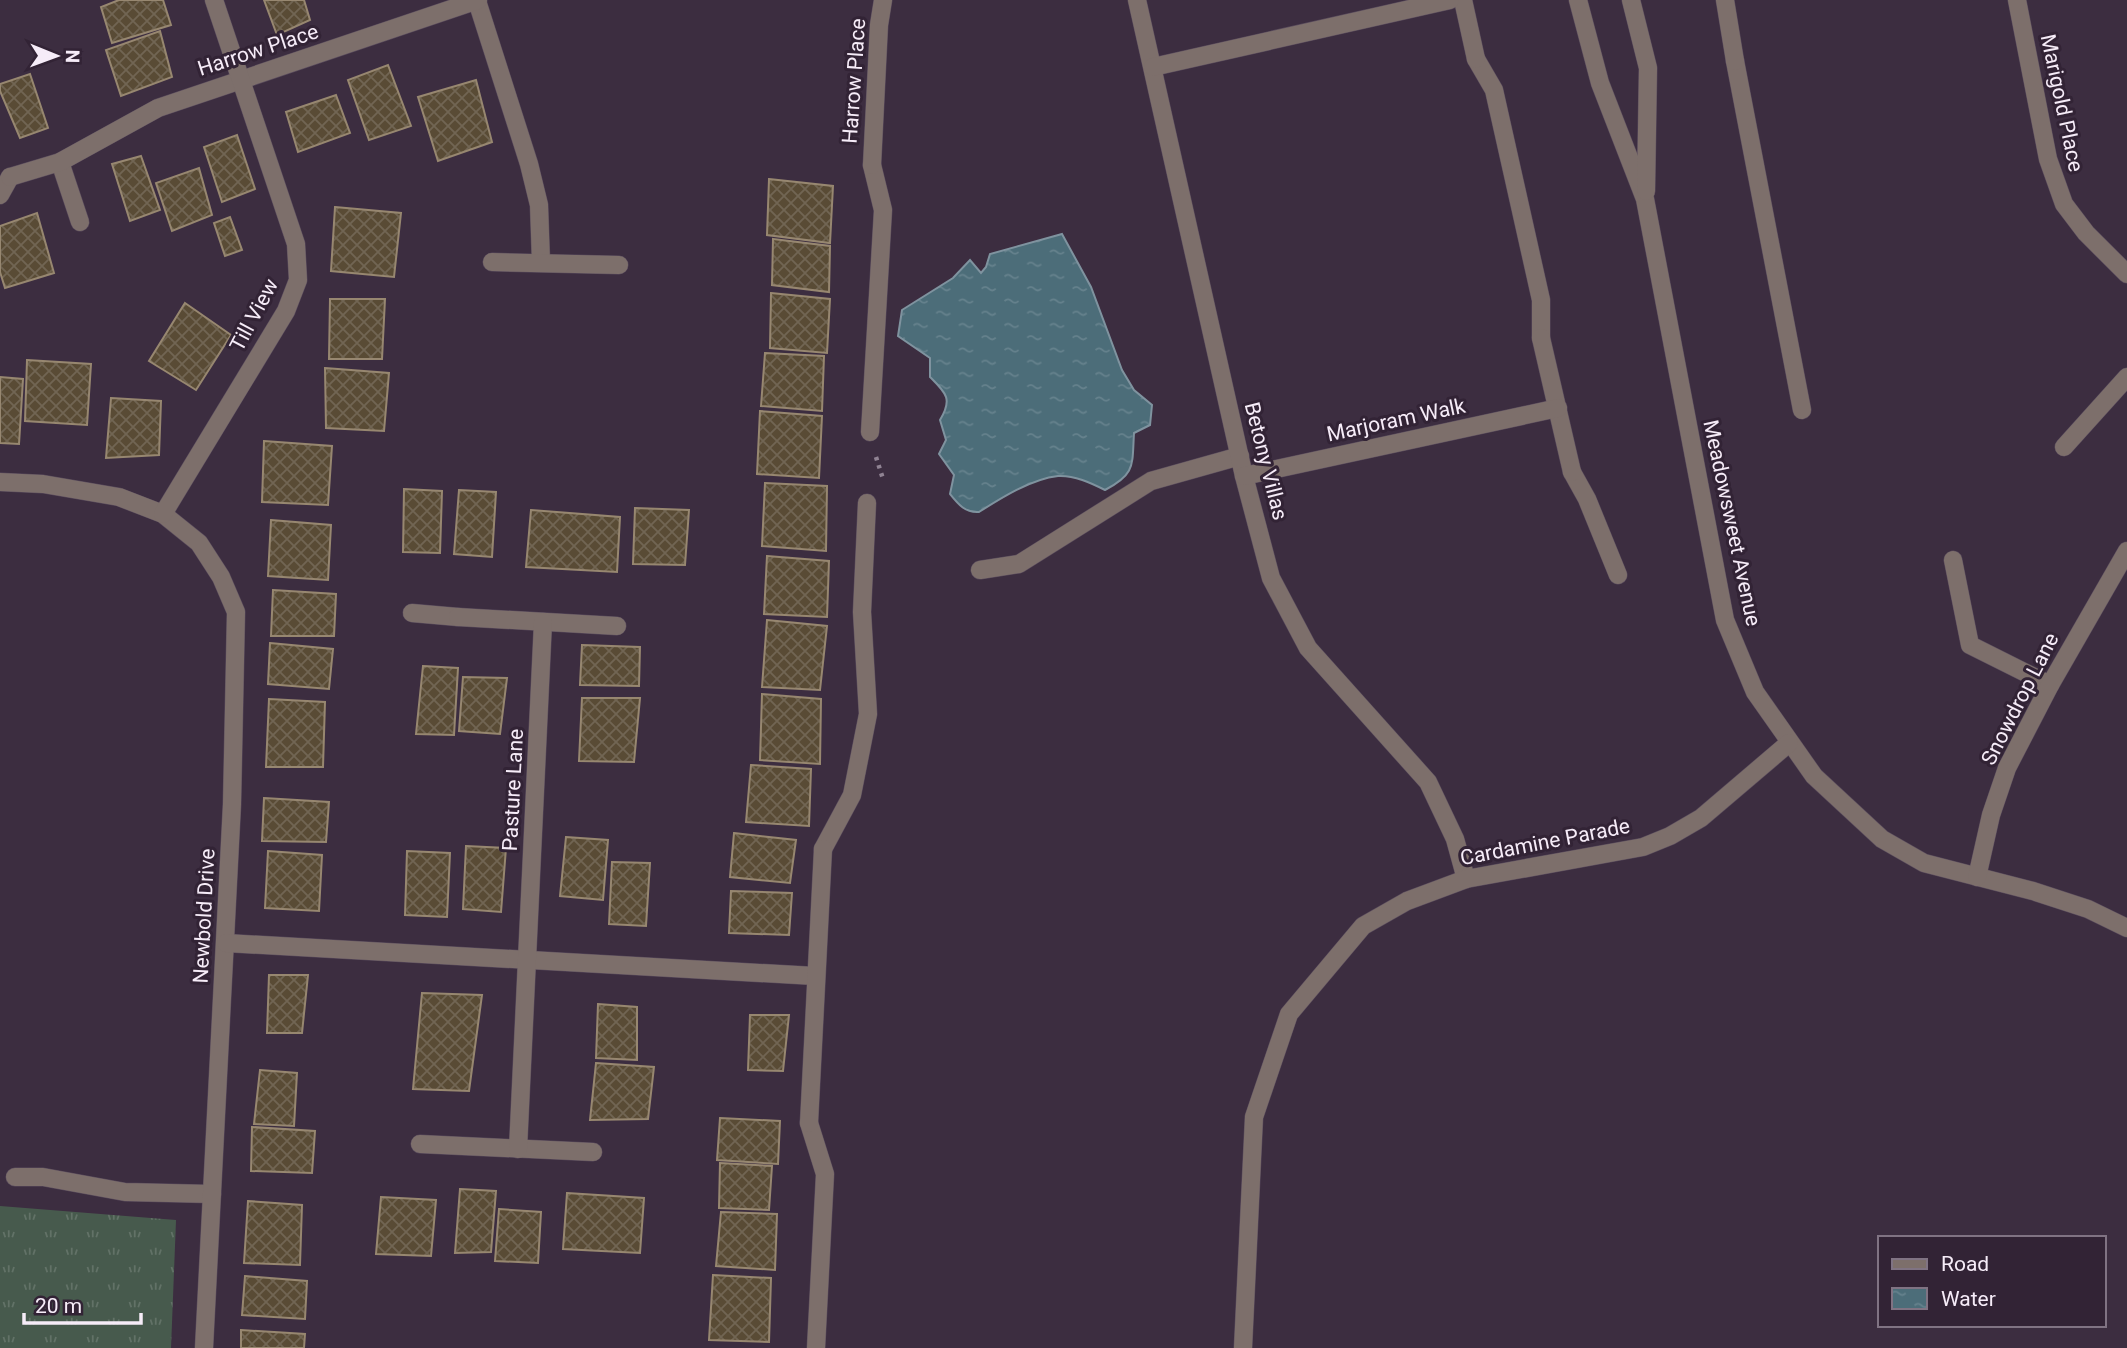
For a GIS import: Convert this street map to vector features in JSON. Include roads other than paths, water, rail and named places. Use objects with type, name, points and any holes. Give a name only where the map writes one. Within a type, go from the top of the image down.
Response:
[{"type":"street","name":"Till View","points":[[163,514],[286,311],[298,280],[296,244],[214,0]]},
{"type":"street","name":"Harrow Place","points":[[0,195],[10,177],[60,162],[158,108],[477,0]]},
{"type":"street","points":[[477,0],[533,178],[539,205],[541,262]]},
{"type":"street","name":"Harrow Place","points":[[870,432],[883,210],[872,164],[879,25],[883,0]]},
{"type":"street","name":"Betony Villas","points":[[1137,0],[1244,476],[1271,578],[1308,648],[1428,782],[1455,839],[1466,879]]},
{"type":"street","points":[[1153,66],[1450,0]]},
{"type":"street","points":[[1462,0],[1476,60],[1494,90],[1541,300],[1541,338],[1572,472],[1587,499],[1618,575]]},
{"type":"street","name":"Meadowsweet Avenue","points":[[1578,0],[1600,83],[1645,199],[1725,620],[1755,692],[1814,776],[1882,839],[1924,863],[2033,891],[2088,909],[2127,928]]},
{"type":"street","name":"Meadowsweet Avenue","points":[[1631,0],[1648,68],[1645,199]]},
{"type":"street","points":[[1725,0],[1802,410]]},
{"type":"street","name":"Marigold Place","points":[[2017,0],[2048,159],[2064,204],[2086,233],[2127,274]]},
{"type":"street","points":[[60,162],[80,222]]},
{"type":"street","points":[[492,262],[619,265]]},
{"type":"street","points":[[2064,447],[2127,377]]},
{"type":"street","name":"Marjoram Walk","points":[[1244,476],[1558,408]]},
{"type":"street","points":[[980,570],[1019,564],[1151,481],[1175,472],[1240,456]]},
{"type":"street","name":"Newbold Drive","points":[[0,482],[43,484],[119,497],[163,514],[200,542],[221,577],[236,611],[233,790],[204,1348]]},
{"type":"street","points":[[816,1348],[825,1174],[809,1123],[815,976],[823,849],[852,796],[867,713],[862,612],[867,503]]},
{"type":"street","name":"Snowdrop Lane","points":[[1977,877],[2007,768],[2050,685],[2127,551]]},
{"type":"street","points":[[1953,560],[1969,645],[2050,685]]},
{"type":"street","points":[[412,613],[617,626]]},
{"type":"street","name":"Pasture Lane","points":[[517,1149],[543,622]]},
{"type":"street","name":"Cardamine Parade","points":[[1243,1348],[1254,1117],[1289,1014],[1363,926],[1408,901],[1466,879],[1643,847],[1670,836],[1701,818],[1789,743]]},
{"type":"street","points":[[226,943],[815,976]]},
{"type":"street","points":[[420,1144],[593,1152]]},
{"type":"street","points":[[15,1177],[43,1177],[125,1192],[212,1194]]},
{"type":"water","points":[[1062,234],[1091,287],[1122,370],[1134,390],[1152,405],[1150,425],[1134,433],[1132,461],[1127,473],[1105,490],[1076,478],[1058,476],[1027,485],[979,512],[970,511],[950,494],[954,475],[939,454],[946,440],[940,420],[946,407],[946,397],[930,377],[930,358],[898,336],[902,310],[953,278],[970,260],[981,273],[990,254]]}]
